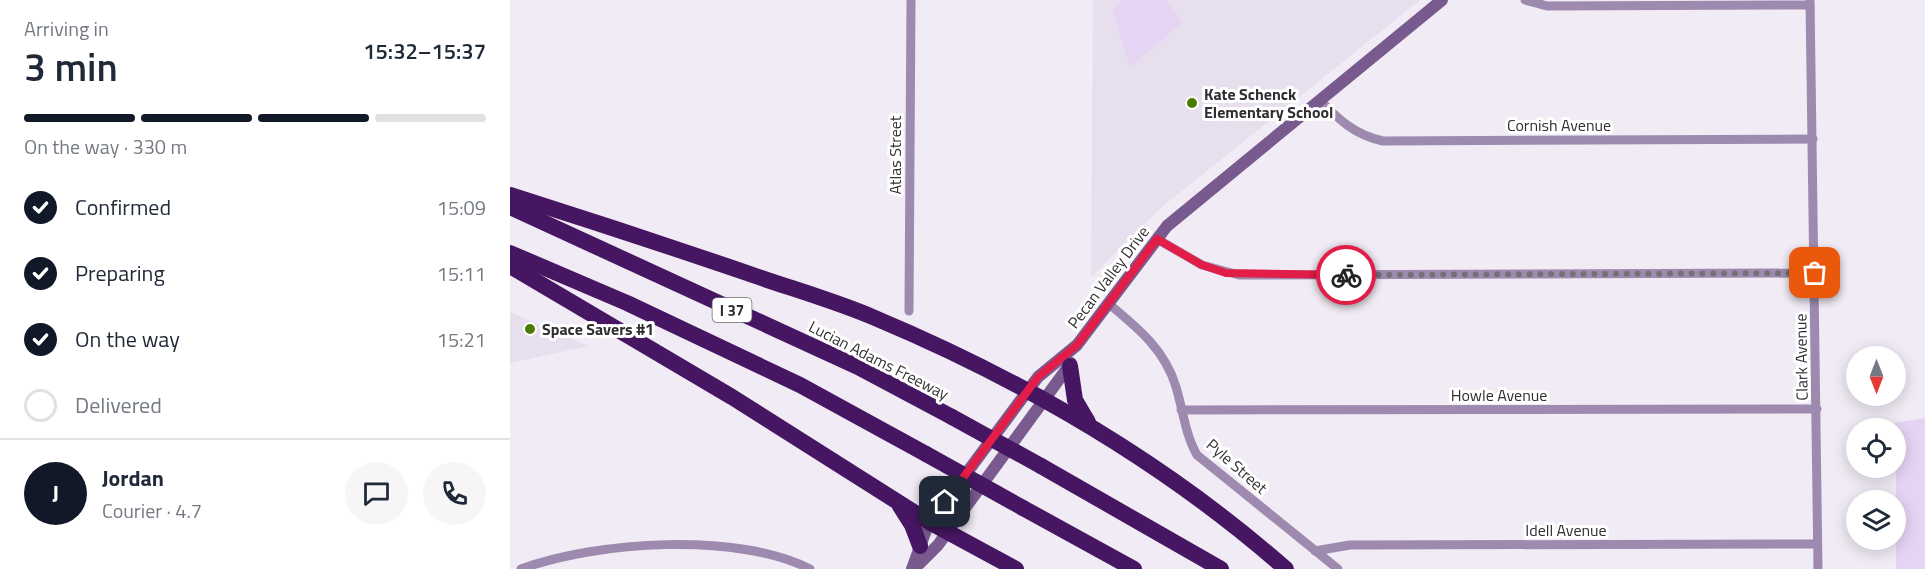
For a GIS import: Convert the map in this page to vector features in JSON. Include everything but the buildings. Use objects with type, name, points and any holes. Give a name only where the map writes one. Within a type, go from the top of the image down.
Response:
[{"type":"highway","points":[[510,195],[601,223],[873,317],[1027,392],[1090,426],[1182,484],[1240,528],[1286,569]]},
{"type":"highway","name":"Lucian Adams Freeway","points":[[510,207],[858,368],[1041,466],[1221,569]]},
{"type":"highway","name":"I 37","points":[[510,253],[627,303],[800,385],[1134,569]]},
{"type":"highway","points":[[510,266],[732,397],[931,523],[1016,569]]},
{"type":"highway","points":[[1070,366],[1075,400],[1090,426]]},
{"type":"highway","points":[[896,501],[912,525],[920,546]]},
{"type":"main road","name":"Pecan Valley Drive","points":[[913,569],[920,546],[931,523],[1038,377],[1077,345],[1157,239],[1181,213],[1442,0]]},
{"type":"main road","name":"Pecan Valley Drive","points":[[913,569],[948,532],[1044,402],[1070,366],[1077,345]]},
{"type":"street","name":"Atlas Street","points":[[909,311],[911,0]]},
{"type":"street","points":[[1525,0],[1547,6],[1810,2]]},
{"type":"street","name":"Clark Avenue","points":[[1810,2],[1818,569]]},
{"type":"street","name":"Cornish Avenue","points":[[1320,100],[1347,127],[1360,135],[1383,141],[1813,140]]},
{"type":"street","points":[[1157,239],[1202,265],[1239,275],[1815,273]]},
{"type":"street","name":"Pyle Street","points":[[1109,304],[1138,327],[1159,352],[1171,372],[1181,411],[1197,454],[1338,569]]},
{"type":"street","name":"Howle Avenue","points":[[1181,411],[1817,409]]},
{"type":"street","name":"Idell Avenue","points":[[1315,551],[1350,545],[1817,544]]},
{"type":"street","points":[[522,569],[568,554],[597,549],[674,546],[716,546],[760,551],[810,569]]},
{"type":"shaded area","name":"Kate Schenck Elementary School","points":[[1093,0],[1420,0],[1163,206],[1091,277]]},
{"type":"shaded area","points":[[1124,0],[1165,0],[1183,22],[1130,67],[1112,9]]},
{"type":"shaded area","name":"Space Savers #1","points":[[510,312],[589,346],[510,363]]},
{"type":"shaded area","points":[[1925,418],[1925,569],[1896,569],[1896,550],[1906,550],[1906,490],[1896,490],[1896,478],[1906,478],[1906,421]]},
{"type":"way so far","points":[[1346,275],[1815,273]]},
{"type":"place","name":"Kate Schenck Elementary School","points":[[1192,103]]},
{"type":"place","name":"Space Savers #1","points":[[530,329]]},
{"type":"route","points":[[945,502],[1038,377],[1077,345],[1157,239],[1191,260],[1226,273],[1252,276],[1346,275]]}]
